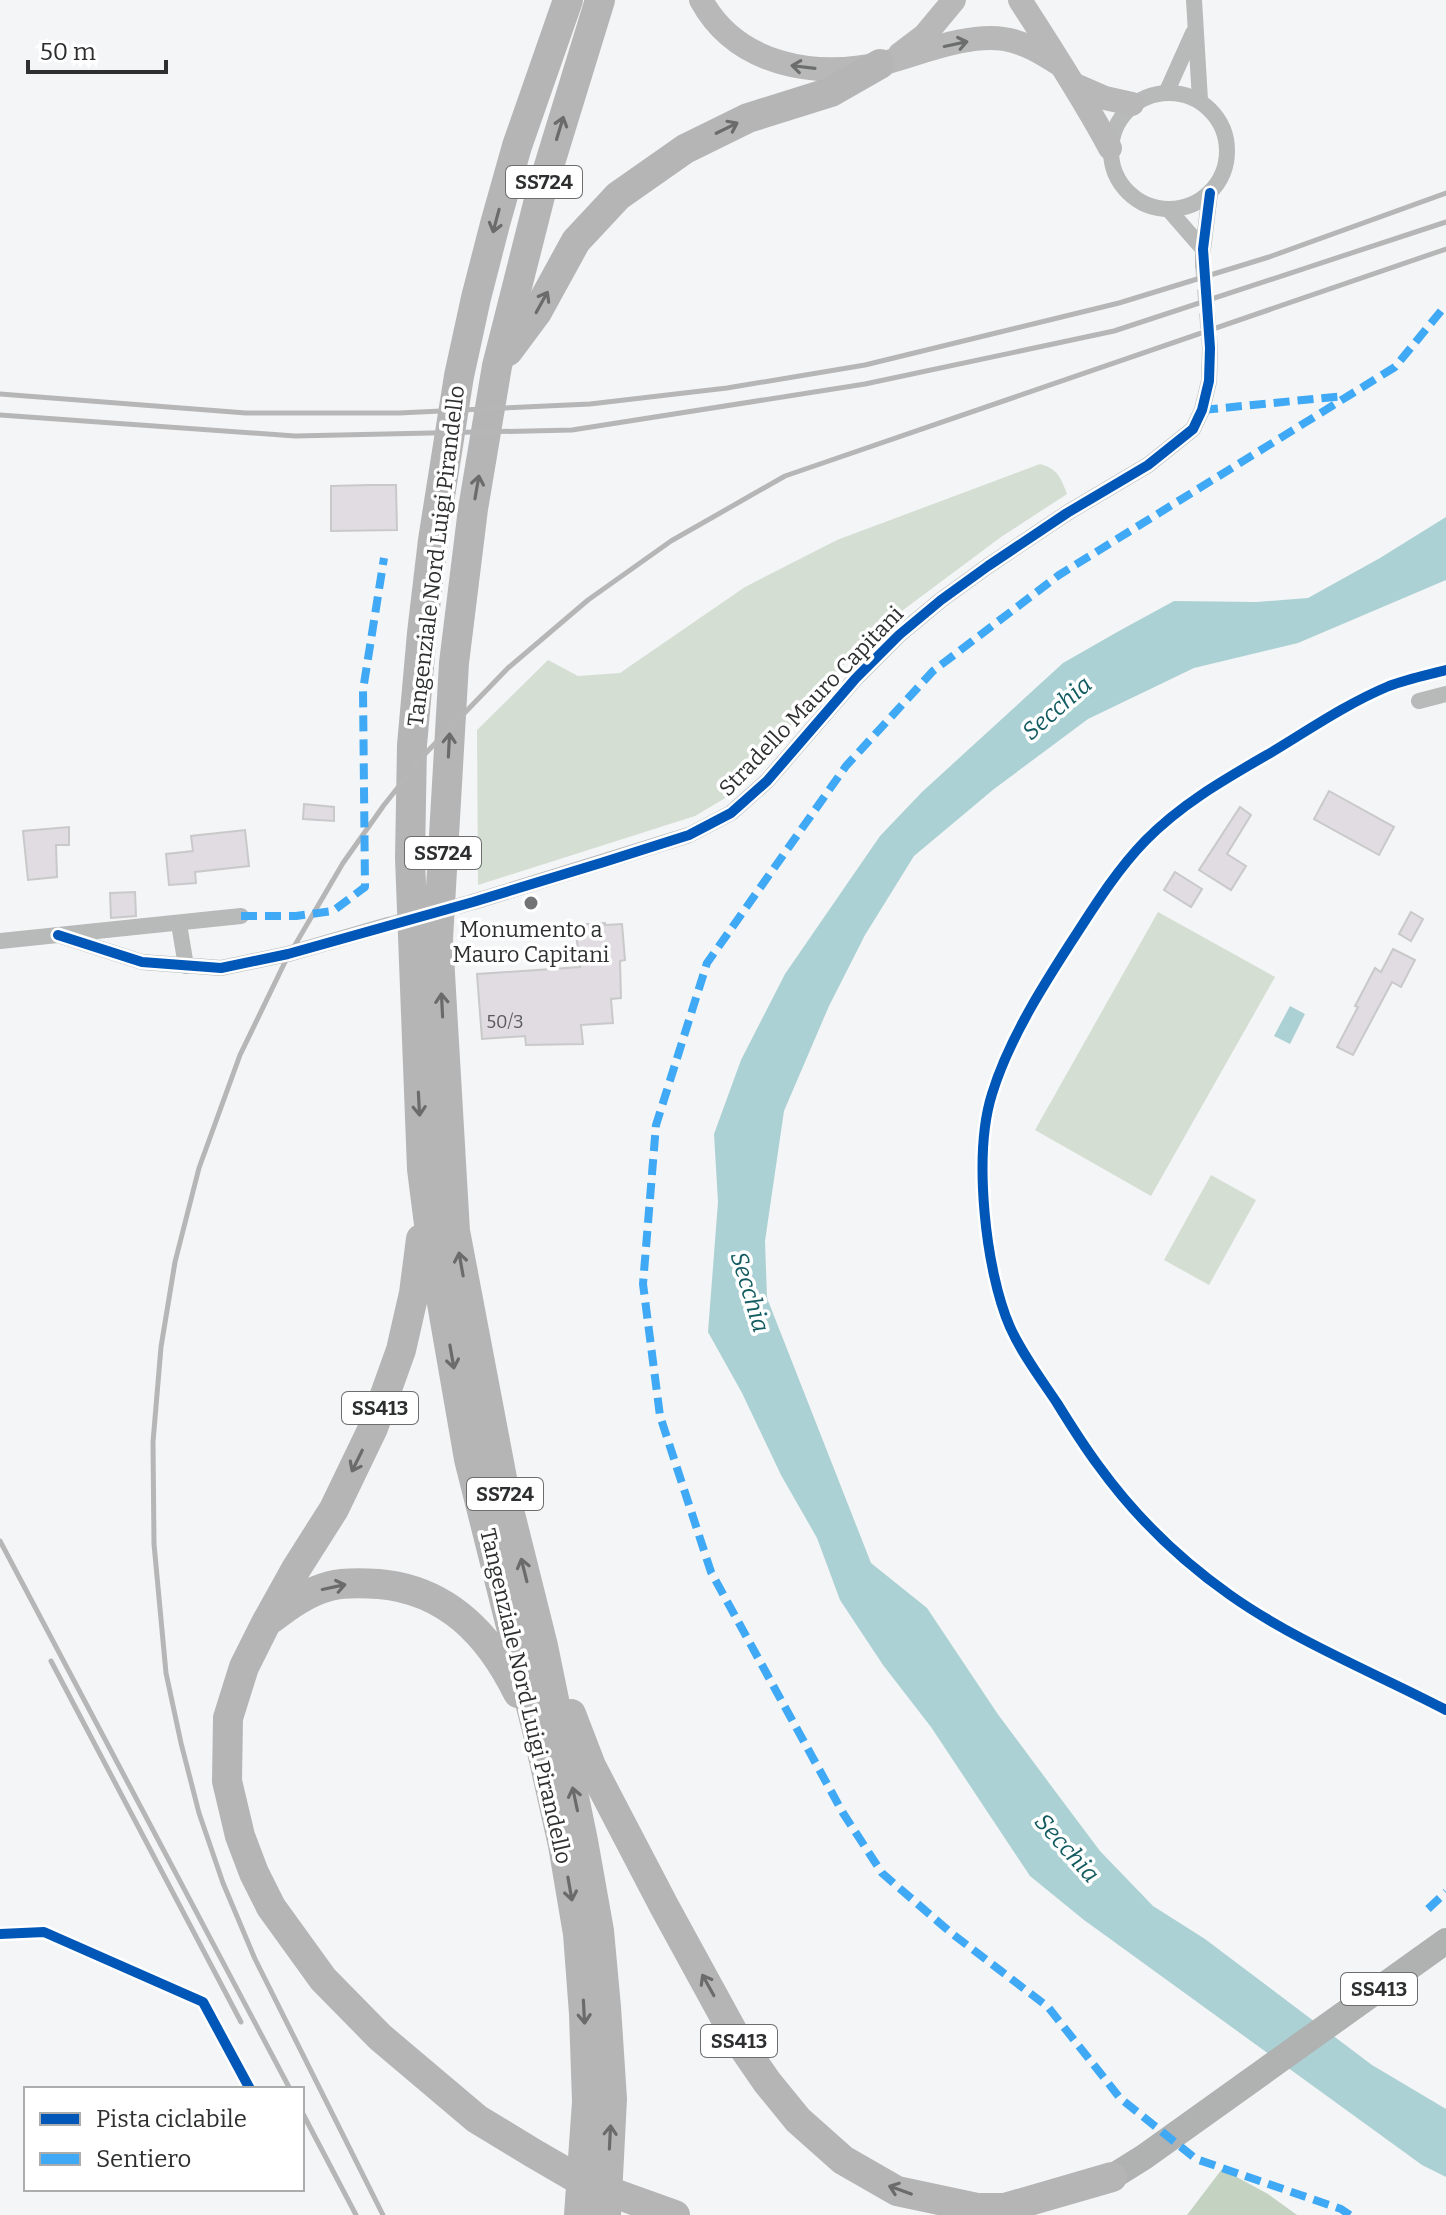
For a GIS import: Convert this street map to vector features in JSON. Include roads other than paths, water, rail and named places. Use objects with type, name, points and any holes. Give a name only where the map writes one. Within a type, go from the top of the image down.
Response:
[{"type":"highway","points":[[517,146],[539,49],[545,0]]},
{"type":"highway","name":"Tangenziale Nord Luigi Pirandello","points":[[568,0],[517,146],[483,268],[459,376],[422,633],[412,745],[410,858],[422,1169],[431,1240],[469,1459],[563,1845],[606,2007],[612,2099],[606,2215]]},
{"type":"highway","name":"Tangenziale Nord Luigi Pirandello","points":[[579,2215],[587,2102],[584,2014],[588,1932],[583,1841],[543,1646],[505,1494],[455,1231],[438,939],[454,663],[473,509],[497,366],[541,192],[600,0]]},
{"type":"highway","points":[[497,366],[537,312],[576,241],[618,196],[685,149],[748,118],[831,92],[880,64]]},
{"type":"highway","name":"SS413","points":[[422,1169],[420,1253],[401,1350],[373,1428],[334,1509],[266,1623],[244,1667],[228,1718],[227,1781],[240,1836],[271,1907],[323,1979],[380,2037],[477,2119],[583,2182],[675,2215]]},
{"type":"highway","name":"SS413","points":[[266,1623],[295,1601],[331,1585],[364,1583],[399,1586],[440,1600],[474,1627],[509,1676],[538,1734]]},
{"type":"highway","name":"SS413","points":[[543,1646],[591,1766],[664,1906],[734,2034],[798,2120],[843,2160],[897,2191],[951,2204],[1005,2208],[1112,2177]]},
{"type":"highway","name":"SS413","points":[[1031,2215],[1112,2177]]},
{"type":"highway","name":"SS413","points":[[1054,2215],[1112,2177]]},
{"type":"main road","name":"SS413","points":[[1112,2177],[1446,1941]]},
{"type":"street","points":[[701,0],[706,10],[733,38],[762,57],[796,67],[834,70],[880,64],[956,43],[984,39],[1003,39],[1034,48],[1059,64]]},
{"type":"street","points":[[880,64],[907,50],[925,35],[954,0]]},
{"type":"street","points":[[1020,0],[1075,85],[1110,148]]},
{"type":"street","points":[[1194,0],[1200,100]]},
{"type":"street","points":[[1167,91],[1195,28]]},
{"type":"street","points":[[1075,85],[1105,98],[1132,104]]},
{"type":"street","points":[[1167,91],[1184,93],[1200,100],[1219,119],[1228,144],[1224,171],[1210,193],[1191,205],[1169,210],[1150,207],[1133,198],[1120,184],[1112,167],[1110,148],[1120,117],[1132,104],[1167,91]]},
{"type":"street","points":[[1169,210],[1203,257],[1210,193]]},
{"type":"street","name":"Stradello Mauro Capitani","points":[[473,902],[689,835],[731,813],[767,781],[899,635],[941,600],[1067,513],[1148,465],[1193,429],[1202,410],[1209,381],[1210,348]]},
{"type":"street","points":[[1419,701],[1446,694]]},
{"type":"street","points":[[0,941],[241,916]]},
{"type":"street","points":[[179,924],[186,966]]},
{"type":"street","points":[[58,935],[142,962],[221,968],[288,954],[388,925]]},
{"type":"water","name":"Secchia","points":[[1446,517],[1446,580],[1298,643],[1194,668],[1088,719],[994,789],[914,856],[865,935],[829,1006],[784,1111],[765,1241],[767,1298],[871,1563],[927,1608],[997,1713],[1100,1851],[1153,1906],[1205,1939],[1372,2065],[1446,2109],[1446,2177],[1422,2165],[1084,1920],[1030,1876],[931,1727],[883,1665],[840,1600],[817,1538],[708,1332],[718,1202],[714,1134],[741,1060],[785,974],[880,836],[922,792],[1063,663],[1119,631],[1174,601],[1256,602],[1308,598]]},
{"type":"water","points":[[1290,1006],[1305,1014],[1290,1044],[1274,1036]]},
{"type":"tunnel","points":[[1203,265],[1210,348]]},
{"type":"tunnel","points":[[388,925],[473,902]]},
{"type":"railway","points":[[0,394],[246,413],[399,413],[590,404],[727,388],[865,365],[1119,303],[1269,257],[1446,193]]},
{"type":"railway","points":[[0,415],[295,436],[572,430],[865,384],[1114,331],[1446,222]]},
{"type":"railway","points":[[383,2215],[255,1959],[223,1883],[199,1813],[166,1673],[154,1544],[153,1442],[161,1347],[175,1262],[199,1168],[240,1055],[285,962],[343,863],[423,756],[508,668],[588,600],[671,541],[785,476],[1446,249]]},
{"type":"railway","points":[[0,1541],[289,2087]]},
{"type":"railway","points":[[51,1661],[241,2022]]},
{"type":"railway","points":[[304,2116],[356,2215]]},
{"type":"place","name":"Monumento a Mauro Capitani","points":[[531,903]]}]
